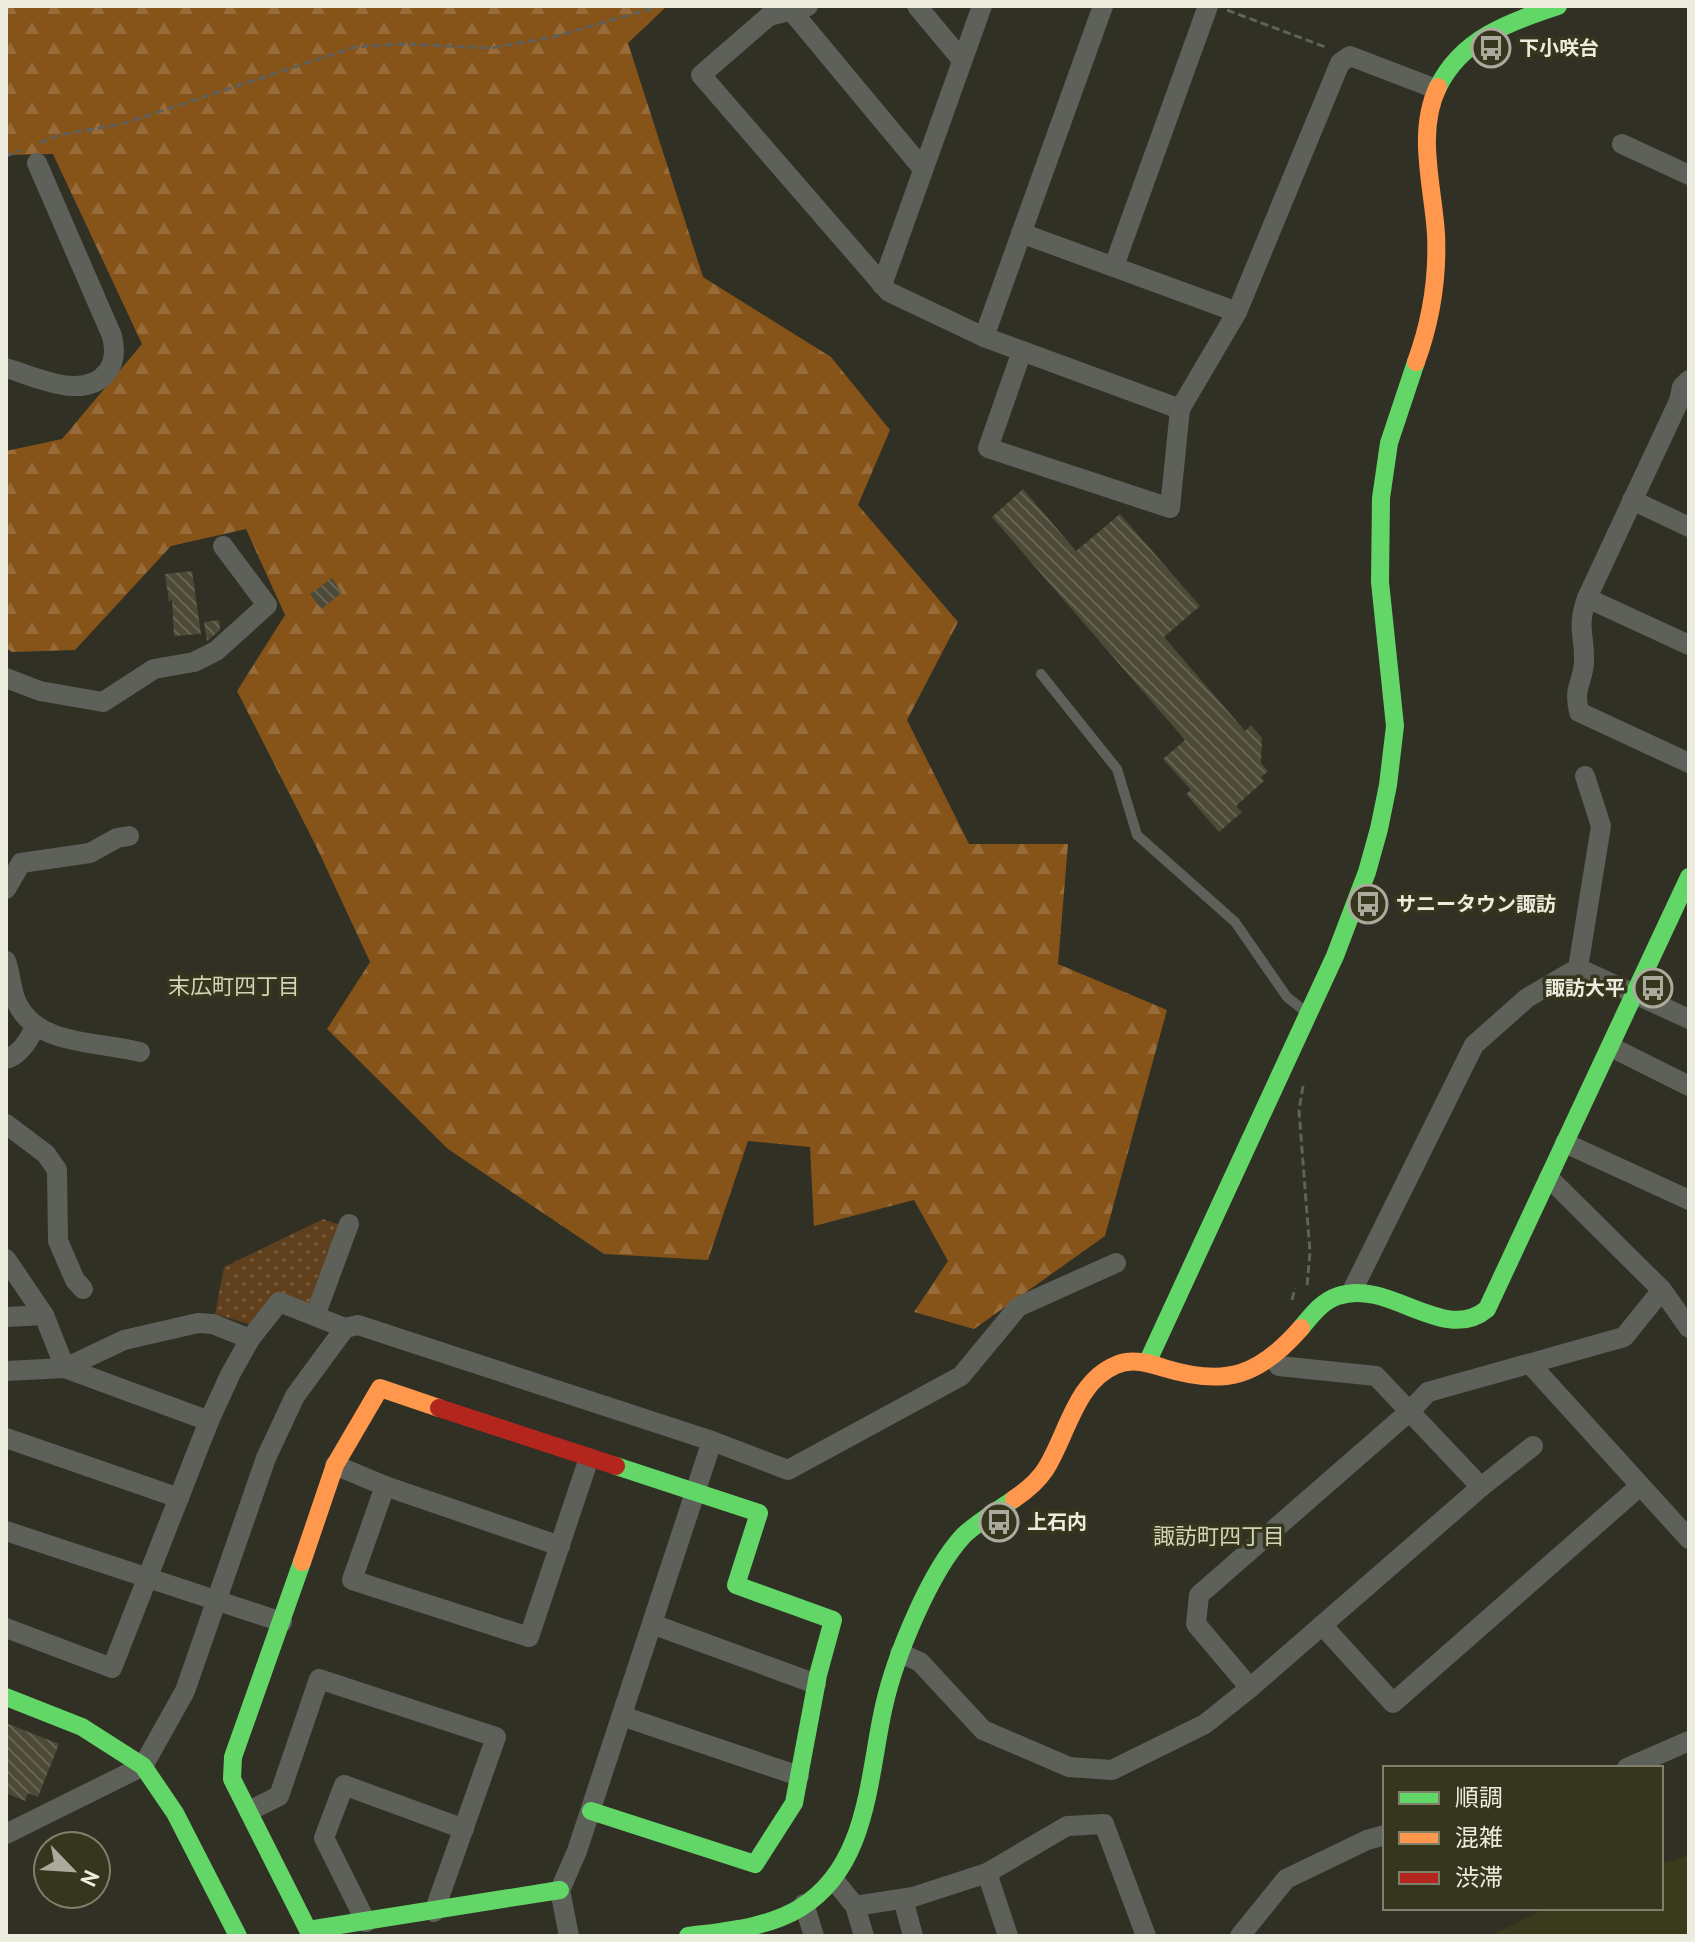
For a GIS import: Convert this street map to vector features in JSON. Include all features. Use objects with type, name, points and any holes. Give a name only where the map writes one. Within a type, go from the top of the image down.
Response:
[{"type":"street","points":[[917,6],[962,60]]},
{"type":"street","points":[[882,285],[982,6]]},
{"type":"street","points":[[984,337],[1103,6]]},
{"type":"street","points":[[1114,266],[1208,6]]},
{"type":"street","points":[[1147,1363],[1309,1013],[1370,859],[1385,797],[1394,740],[1394,696],[1382,621],[1382,503],[1386,457],[1426,333],[1433,292],[1437,253],[1427,134],[1436,89],[1450,67],[1479,37],[1558,6]]},
{"type":"street","points":[[923,169],[799,8],[769,16],[701,75],[889,292],[984,337],[1180,409]]},
{"type":"street","points":[[1022,351],[988,448],[1170,508],[1180,409],[1237,312],[1340,63],[1350,56],[1436,89]]},
{"type":"street","points":[[1622,144],[1689,175]]},
{"type":"street","points":[[6,368],[76,387],[88,385],[100,380],[108,371],[115,348],[37,163]]},
{"type":"street","points":[[1021,233],[1237,312]]},
{"type":"street","points":[[1689,380],[1682,387],[1684,403],[1632,500],[1579,620],[1584,663],[1575,695],[1579,712],[1689,763]]},
{"type":"street","points":[[1632,500],[1689,527]]},
{"type":"street","points":[[6,678],[40,691],[103,702],[154,669],[194,662],[216,651],[267,605],[223,546]]},
{"type":"street","points":[[1587,598],[1689,645]]},
{"type":"street","points":[[1578,968],[1601,826],[1585,776]]},
{"type":"street","points":[[6,889],[21,863],[90,853],[117,838],[129,836]]},
{"type":"street","points":[[688,1936],[768,1922],[804,1904],[834,1880],[845,1865],[861,1823],[883,1708],[900,1653],[952,1551],[975,1526],[1038,1479],[1084,1394],[1100,1375],[1115,1365],[1131,1361],[1186,1374],[1225,1378],[1248,1372],[1273,1358],[1326,1302],[1352,1291],[1376,1295],[1451,1321],[1464,1322],[1477,1318],[1487,1309],[1635,993],[1684,899],[1689,877]]},
{"type":"street","points":[[6,961],[16,1003],[35,1027],[87,1044],[114,1045],[140,1052]]},
{"type":"street","points":[[1578,968],[1689,1019]]},
{"type":"street","points":[[1352,1291],[1474,1045],[1527,998],[1578,968]]},
{"type":"street","points":[[6,1059],[29,1040],[35,1027]]},
{"type":"street","points":[[1611,1047],[1689,1086]]},
{"type":"street","points":[[6,1124],[46,1154],[57,1170],[58,1241],[75,1280],[83,1289]]},
{"type":"street","points":[[1565,1143],[1689,1200]]},
{"type":"street","points":[[1549,1178],[1662,1290],[1689,1328]]},
{"type":"street","points":[[315,1316],[349,1224]]},
{"type":"street","points":[[6,1259],[44,1315],[65,1368],[209,1421]]},
{"type":"street","points":[[6,1628],[112,1668],[209,1421],[250,1339],[279,1302],[345,1328],[358,1325],[712,1441],[788,1470],[961,1376],[1018,1307],[1116,1263]]},
{"type":"street","points":[[1250,1688],[1196,1624],[1199,1595],[1428,1392],[1624,1337],[1662,1290]]},
{"type":"street","points":[[6,1317],[44,1315]]},
{"type":"street","points":[[6,1371],[65,1368],[124,1340],[198,1323],[213,1324],[250,1339]]},
{"type":"street","points":[[6,1834],[143,1766],[185,1691],[266,1458],[295,1396],[345,1328]]},
{"type":"street","points":[[1273,1358],[1279,1366],[1376,1376],[1481,1487]]},
{"type":"street","points":[[1531,1365],[1689,1539]]},
{"type":"street","points":[[560,1890],[308,1930],[232,1779],[233,1757],[335,1465],[380,1388],[759,1513],[736,1585],[833,1620],[816,1684],[794,1803],[755,1864],[591,1811]]},
{"type":"street","points":[[6,1438],[179,1498]]},
{"type":"street","points":[[569,1936],[560,1890],[591,1811],[712,1441]]},
{"type":"street","points":[[900,1653],[920,1662],[983,1730],[1069,1767],[1112,1770],[1205,1724],[1533,1446]]},
{"type":"street","points":[[385,1486],[352,1580],[529,1637],[589,1458]]},
{"type":"street","points":[[335,1465],[385,1486],[560,1546]]},
{"type":"street","points":[[1322,1625],[1393,1703],[1640,1486]]},
{"type":"street","points":[[6,1531],[282,1622]]},
{"type":"street","points":[[652,1624],[816,1684]]},
{"type":"street","points":[[249,1811],[279,1796],[319,1679],[496,1737],[434,1912]]},
{"type":"street","points":[[6,1697],[82,1727],[143,1766],[175,1813],[238,1936]]},
{"type":"street","points":[[622,1716],[799,1776]]},
{"type":"street","points":[[1632,1766],[1689,1741]]},
{"type":"street","points":[[366,1922],[324,1838],[344,1785],[464,1829]]},
{"type":"street","points":[[855,1906],[903,1899],[987,1873],[1067,1826],[1104,1824],[1146,1936]]},
{"type":"street","points":[[1240,1936],[1286,1879],[1367,1840],[1383,1836]]},
{"type":"street","points":[[987,1873],[1008,1936]]},
{"type":"street","points":[[834,1880],[855,1906],[864,1936]]},
{"type":"street","points":[[903,1899],[913,1936]]},
{"type":"street","points":[[804,1904],[814,1936]]},
{"type":"lane","points":[[1041,674],[1117,769],[1137,835],[1235,922],[1287,997],[1309,1013]]},
{"type":"path","points":[[1217,6],[1350,56]]},
{"type":"path","points":[[6,156],[59,135],[122,124],[355,47],[402,44],[491,48],[553,37],[657,7]]},
{"type":"shaded area","points":[[323,1219],[340,1225],[311,1304],[278,1295],[252,1325],[215,1314],[224,1267]]},
{"type":"shaded area","points":[[1689,1855],[1689,1936],[1489,1936],[1543,1910],[1663,1910],[1663,1863]]},
{"type":"green space","points":[[6,6],[667,6],[628,43],[703,277],[831,357],[890,430],[858,505],[958,622],[907,720],[969,844],[1068,844],[1058,964],[1167,1010],[1105,1236],[974,1329],[914,1312],[948,1261],[914,1200],[814,1226],[810,1147],[748,1141],[708,1260],[604,1254],[448,1149],[327,1029],[370,962],[317,848],[237,691],[285,615],[246,529],[171,546],[75,650],[12,652],[6,648],[6,451],[62,439],[142,344],[53,154],[6,155]]},
{"type":"building","points":[[1023,489],[1076,551],[1120,514],[1200,606],[1164,637],[1245,731],[1251,725],[1262,738],[1261,763],[1268,771],[1261,777],[1264,781],[1236,806],[1242,812],[1219,832],[1186,794],[1191,790],[1163,759],[1185,740],[992,517]]},
{"type":"building","points":[[192,571],[201,634],[174,636],[172,600],[169,601],[165,574]]},
{"type":"building","points":[[332,578],[342,593],[321,609],[310,594]]},
{"type":"building","points":[[219,620],[220,630],[207,641],[204,622]]},
{"type":"building","points":[[6,1723],[59,1744],[38,1797],[28,1793],[25,1801],[6,1793]]},
{"type":"traffic: fast","points":[[1438,87],[1448,70],[1474,44],[1505,26],[1558,6]]},
{"type":"traffic: fast","points":[[1147,1363],[1335,956],[1367,872],[1379,829],[1395,726],[1380,582],[1381,498],[1389,443],[1416,362]]},
{"type":"traffic: fast","points":[[1301,1328],[1327,1301],[1357,1293],[1377,1296],[1453,1320],[1470,1318],[1487,1309],[1689,877]]},
{"type":"traffic: fast","points":[[591,1811],[755,1864],[794,1803],[818,1675],[833,1620],[736,1585],[759,1513],[616,1466]]},
{"type":"traffic: fast","points":[[688,1936],[746,1928],[787,1915],[823,1890],[840,1869],[862,1818],[889,1686],[915,1616],[939,1570],[964,1535],[1014,1499]]},
{"type":"traffic: fast","points":[[302,1562],[233,1757],[232,1779],[308,1930],[560,1890]]},
{"type":"traffic: fast","points":[[6,1697],[82,1727],[143,1766],[175,1813],[238,1936]]},
{"type":"traffic: slow","points":[[1416,362],[1426,331],[1435,283],[1436,234],[1427,141],[1431,104],[1438,87]]},
{"type":"traffic: slow","points":[[1014,1499],[1045,1470],[1081,1397],[1102,1373],[1116,1365],[1134,1362],[1206,1377],[1240,1373],[1271,1357],[1301,1328]]},
{"type":"traffic: slow","points":[[302,1562],[335,1465],[380,1388],[439,1408]]},
{"type":"traffic: jam","points":[[439,1408],[616,1466]]},
{"type":"place","name":"下小咲台","points":[[1491,48]]},
{"type":"place","name":"サニータウン諏訪","points":[[1368,904]]},
{"type":"place","name":"諏訪大平","points":[[1653,988]]},
{"type":"place","name":"上石内","points":[[999,1522]]},
{"type":"district","name":"末広町四丁目","points":[[234,986]]},
{"type":"district","name":"諏訪町四丁目","points":[[1219,1536]]}]
